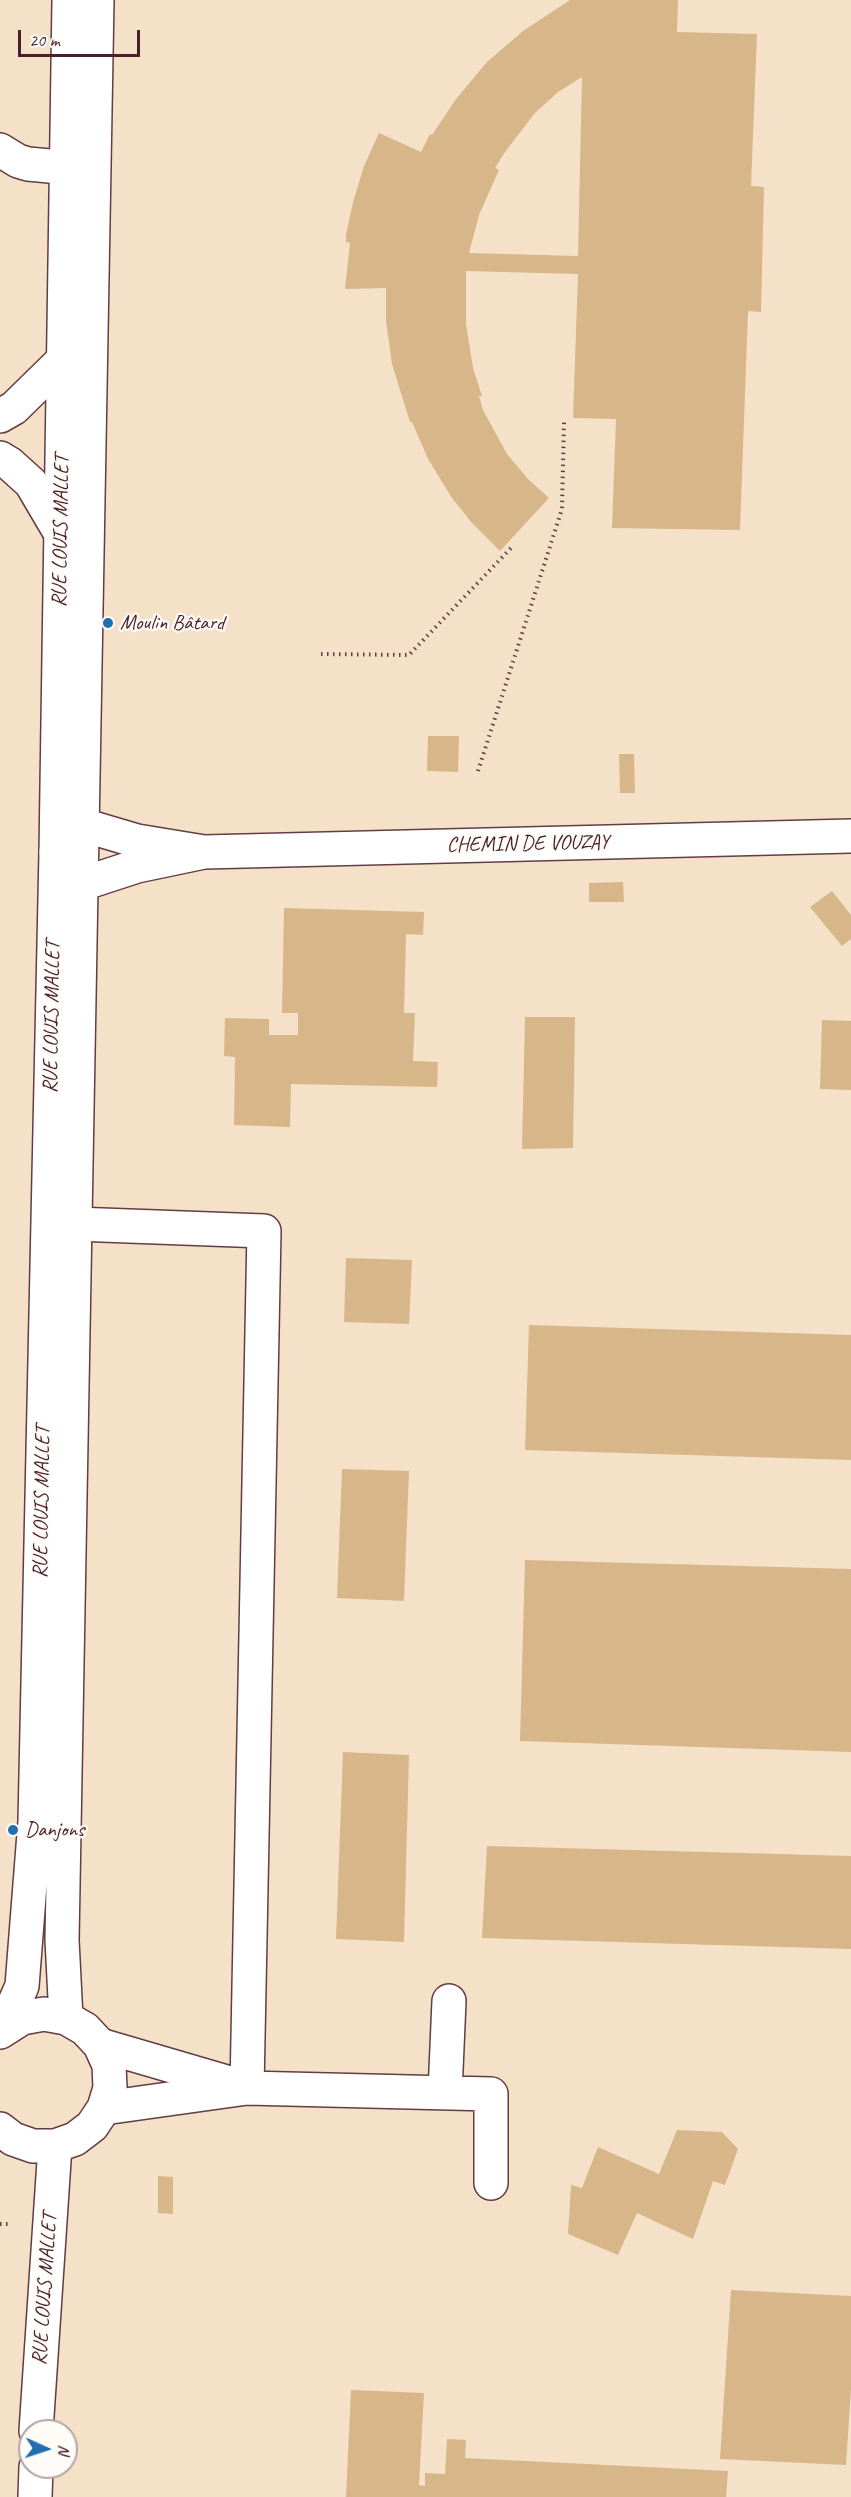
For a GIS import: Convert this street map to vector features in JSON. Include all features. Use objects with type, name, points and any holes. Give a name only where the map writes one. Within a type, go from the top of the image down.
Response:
[{"type":"main road","name":"RUE LOUIS MALLET","points":[[1,2030],[22,1986],[35,1821],[56,852],[74,534],[80,169],[69,0]]},
{"type":"main road","name":"RUE LOUIS MALLET","points":[[80,169],[97,0]]},
{"type":"main road","points":[[0,150],[18,162],[80,169]]},
{"type":"main road","points":[[0,416],[77,360]]},
{"type":"main road","points":[[0,458],[31,483],[74,534]]},
{"type":"main road","name":"RUE LOUIS MALLET","points":[[66,2018],[62,1940],[83,825],[74,534]]},
{"type":"main road","points":[[82,884],[56,852],[83,825]]},
{"type":"main road","name":"CHEMIN DE VOUZAY","points":[[83,825],[136,841],[204,852]]},
{"type":"main road","name":"CHEMIN DE VOUZAY","points":[[82,884],[137,866],[204,852],[851,836]]},
{"type":"main road","points":[[75,1224],[264,1231],[248,2088]]},
{"type":"main road","points":[[445,2093],[448,2001]]},
{"type":"main road","name":"RUE LOUIS MALLET","points":[[0,2129],[13,2139],[33,2146],[55,2146],[75,2139],[92,2126],[104,2108],[110,2088],[109,2066],[100,2045],[85,2029],[66,2018],[44,2014],[22,2018],[1,2030]]},
{"type":"main road","points":[[100,2045],[248,2088]]},
{"type":"main road","points":[[104,2108],[248,2088],[491,2094],[491,2183]]},
{"type":"main road","name":"RUE LOUIS MALLET","points":[[37,2419],[55,2146]]},
{"type":"main road","points":[[35,2497],[36,2479]]},
{"type":"path","points":[[478,771],[562,509],[564,421]]},
{"type":"path","points":[[321,654],[409,655],[511,548]]},
{"type":"building","points":[[570,0],[678,0],[677,32],[757,34],[751,186],[764,187],[761,312],[748,311],[740,530],[612,528],[616,419],[573,418],[578,274],[466,271],[466,324],[483,410],[507,454],[528,479],[549,498],[500,551],[472,523],[452,498],[428,459],[410,422],[392,364],[386,321],[386,288],[345,289],[350,243],[346,242],[346,235],[353,202],[364,166],[379,133],[421,152],[430,134],[432,135],[456,99],[487,62],[523,31]],"holes":[[[582,77],[578,256],[469,253],[479,215],[499,170],[495,168],[505,152],[535,113],[558,92]]]},
{"type":"building","points":[[428,736],[459,736],[458,772],[427,771]]},
{"type":"building","points":[[619,754],[634,754],[635,793],[620,793]]},
{"type":"building","points":[[623,882],[624,902],[589,902],[589,883]]},
{"type":"building","points":[[832,891],[851,915],[851,939],[842,946],[810,907]]},
{"type":"building","points":[[284,908],[424,912],[423,935],[406,934],[404,1013],[415,1013],[413,1061],[438,1062],[437,1087],[291,1084],[290,1127],[234,1125],[235,1057],[224,1056],[225,1018],[269,1019],[269,1035],[298,1035],[298,1013],[282,1013]]},
{"type":"building","points":[[525,1017],[575,1017],[573,1148],[522,1149]]},
{"type":"building","points":[[822,1020],[851,1021],[851,1090],[820,1089]]},
{"type":"building","points":[[346,1258],[412,1260],[409,1324],[344,1322]]},
{"type":"building","points":[[529,1325],[851,1335],[851,1460],[525,1450]]},
{"type":"building","points":[[342,1469],[409,1471],[404,1601],[337,1598]]},
{"type":"building","points":[[525,1560],[851,1569],[851,1752],[520,1741]]},
{"type":"building","points":[[343,1752],[409,1755],[404,1942],[336,1939]]},
{"type":"building","points":[[487,1846],[851,1856],[851,1949],[482,1938]]},
{"type":"building","points":[[677,2130],[722,2132],[738,2149],[725,2185],[713,2181],[693,2239],[637,2213],[618,2255],[568,2234],[571,2185],[582,2188],[598,2147],[659,2174]]},
{"type":"building","points":[[158,2176],[173,2177],[173,2214],[158,2213]]},
{"type":"building","points":[[731,2290],[851,2296],[851,2388],[846,2465],[720,2459]]},
{"type":"building","points":[[351,2390],[424,2393],[419,2485],[425,2486],[425,2473],[445,2474],[447,2439],[466,2440],[465,2458],[728,2471],[726,2497],[346,2497]]},
{"type":"place","name":"Moulin Bâtard","points":[[108,623]]},
{"type":"place","name":"Danjons","points":[[13,1830]]}]
